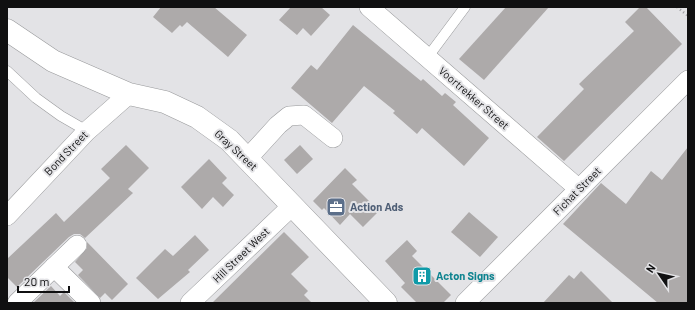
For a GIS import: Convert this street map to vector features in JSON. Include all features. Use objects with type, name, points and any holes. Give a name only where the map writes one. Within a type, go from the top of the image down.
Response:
[{"type":"street","name":"Voortrekker Street","points":[[369,7],[579,189]]},
{"type":"street","name":"Gray Street","points":[[7,30],[53,61],[129,94],[164,102],[197,117],[229,140],[386,303]]},
{"type":"street","name":"Fichat Street","points":[[465,303],[579,189],[686,87]]},
{"type":"street","name":"Bond Street","points":[[7,216],[87,132],[129,94]]},
{"type":"street","points":[[247,159],[278,125],[289,116],[304,115],[333,138]]},
{"type":"street","name":"Hill Street West","points":[[190,303],[292,206]]},
{"type":"street","points":[[17,303],[77,245]]},
{"type":"street","points":[[54,267],[90,303]]},
{"type":"lane","points":[[427,58],[465,7]]},
{"type":"lane","points":[[7,71],[36,98],[87,132]]},
{"type":"path","points":[[676,7],[688,16]]},
{"type":"building","points":[[161,7],[214,7],[247,35],[228,57],[187,22],[182,27],[180,25],[172,33],[153,17]]},
{"type":"building","points":[[291,7],[321,7],[330,15],[311,36],[303,28],[297,35],[279,20]]},
{"type":"building","points":[[506,7],[549,7],[484,80],[459,59]]},
{"type":"building","points":[[640,7],[646,7],[682,44],[564,161],[537,137],[584,89],[579,84],[634,31],[625,22]]},
{"type":"building","points":[[353,25],[421,81],[423,79],[442,96],[445,93],[456,102],[453,105],[489,138],[464,166],[422,128],[417,134],[393,113],[395,111],[364,86],[332,123],[291,88],[311,65],[317,70]]},
{"type":"building","points":[[126,145],[149,168],[128,189],[133,193],[85,238],[80,234],[74,234],[69,237],[17,287],[7,277],[7,259],[56,213],[64,222],[110,178],[101,169]]},
{"type":"building","points":[[300,145],[313,159],[297,174],[284,160]]},
{"type":"building","points":[[688,147],[688,303],[658,303],[563,224],[601,183],[626,204],[651,171],[662,180]]},
{"type":"building","points":[[209,159],[227,178],[222,183],[234,195],[223,207],[213,197],[202,209],[181,187]]},
{"type":"building","points":[[345,168],[357,180],[352,184],[379,211],[363,227],[350,214],[340,225],[324,208],[322,210],[313,201]]},
{"type":"building","points":[[469,212],[498,237],[480,257],[451,232]]},
{"type":"building","points":[[284,232],[309,257],[291,274],[308,291],[304,295],[312,303],[212,303]]},
{"type":"building","points":[[195,235],[209,250],[188,270],[190,272],[158,299],[136,278],[165,249],[173,256]]},
{"type":"building","points":[[407,240],[417,251],[412,256],[451,295],[443,303],[417,303],[401,287],[405,283],[385,261]]},
{"type":"building","points":[[87,242],[128,284],[112,300],[105,293],[100,298],[78,275],[83,270],[75,262],[87,248]]},
{"type":"building","points":[[581,271],[613,303],[543,303],[569,275],[574,279]]},
{"type":"building","points":[[51,286],[60,296],[64,292],[75,303],[33,303]]},
{"type":"place","name":"Action Ads","points":[[336,207]]},
{"type":"place","name":"Acton Signs","points":[[422,276]]}]
